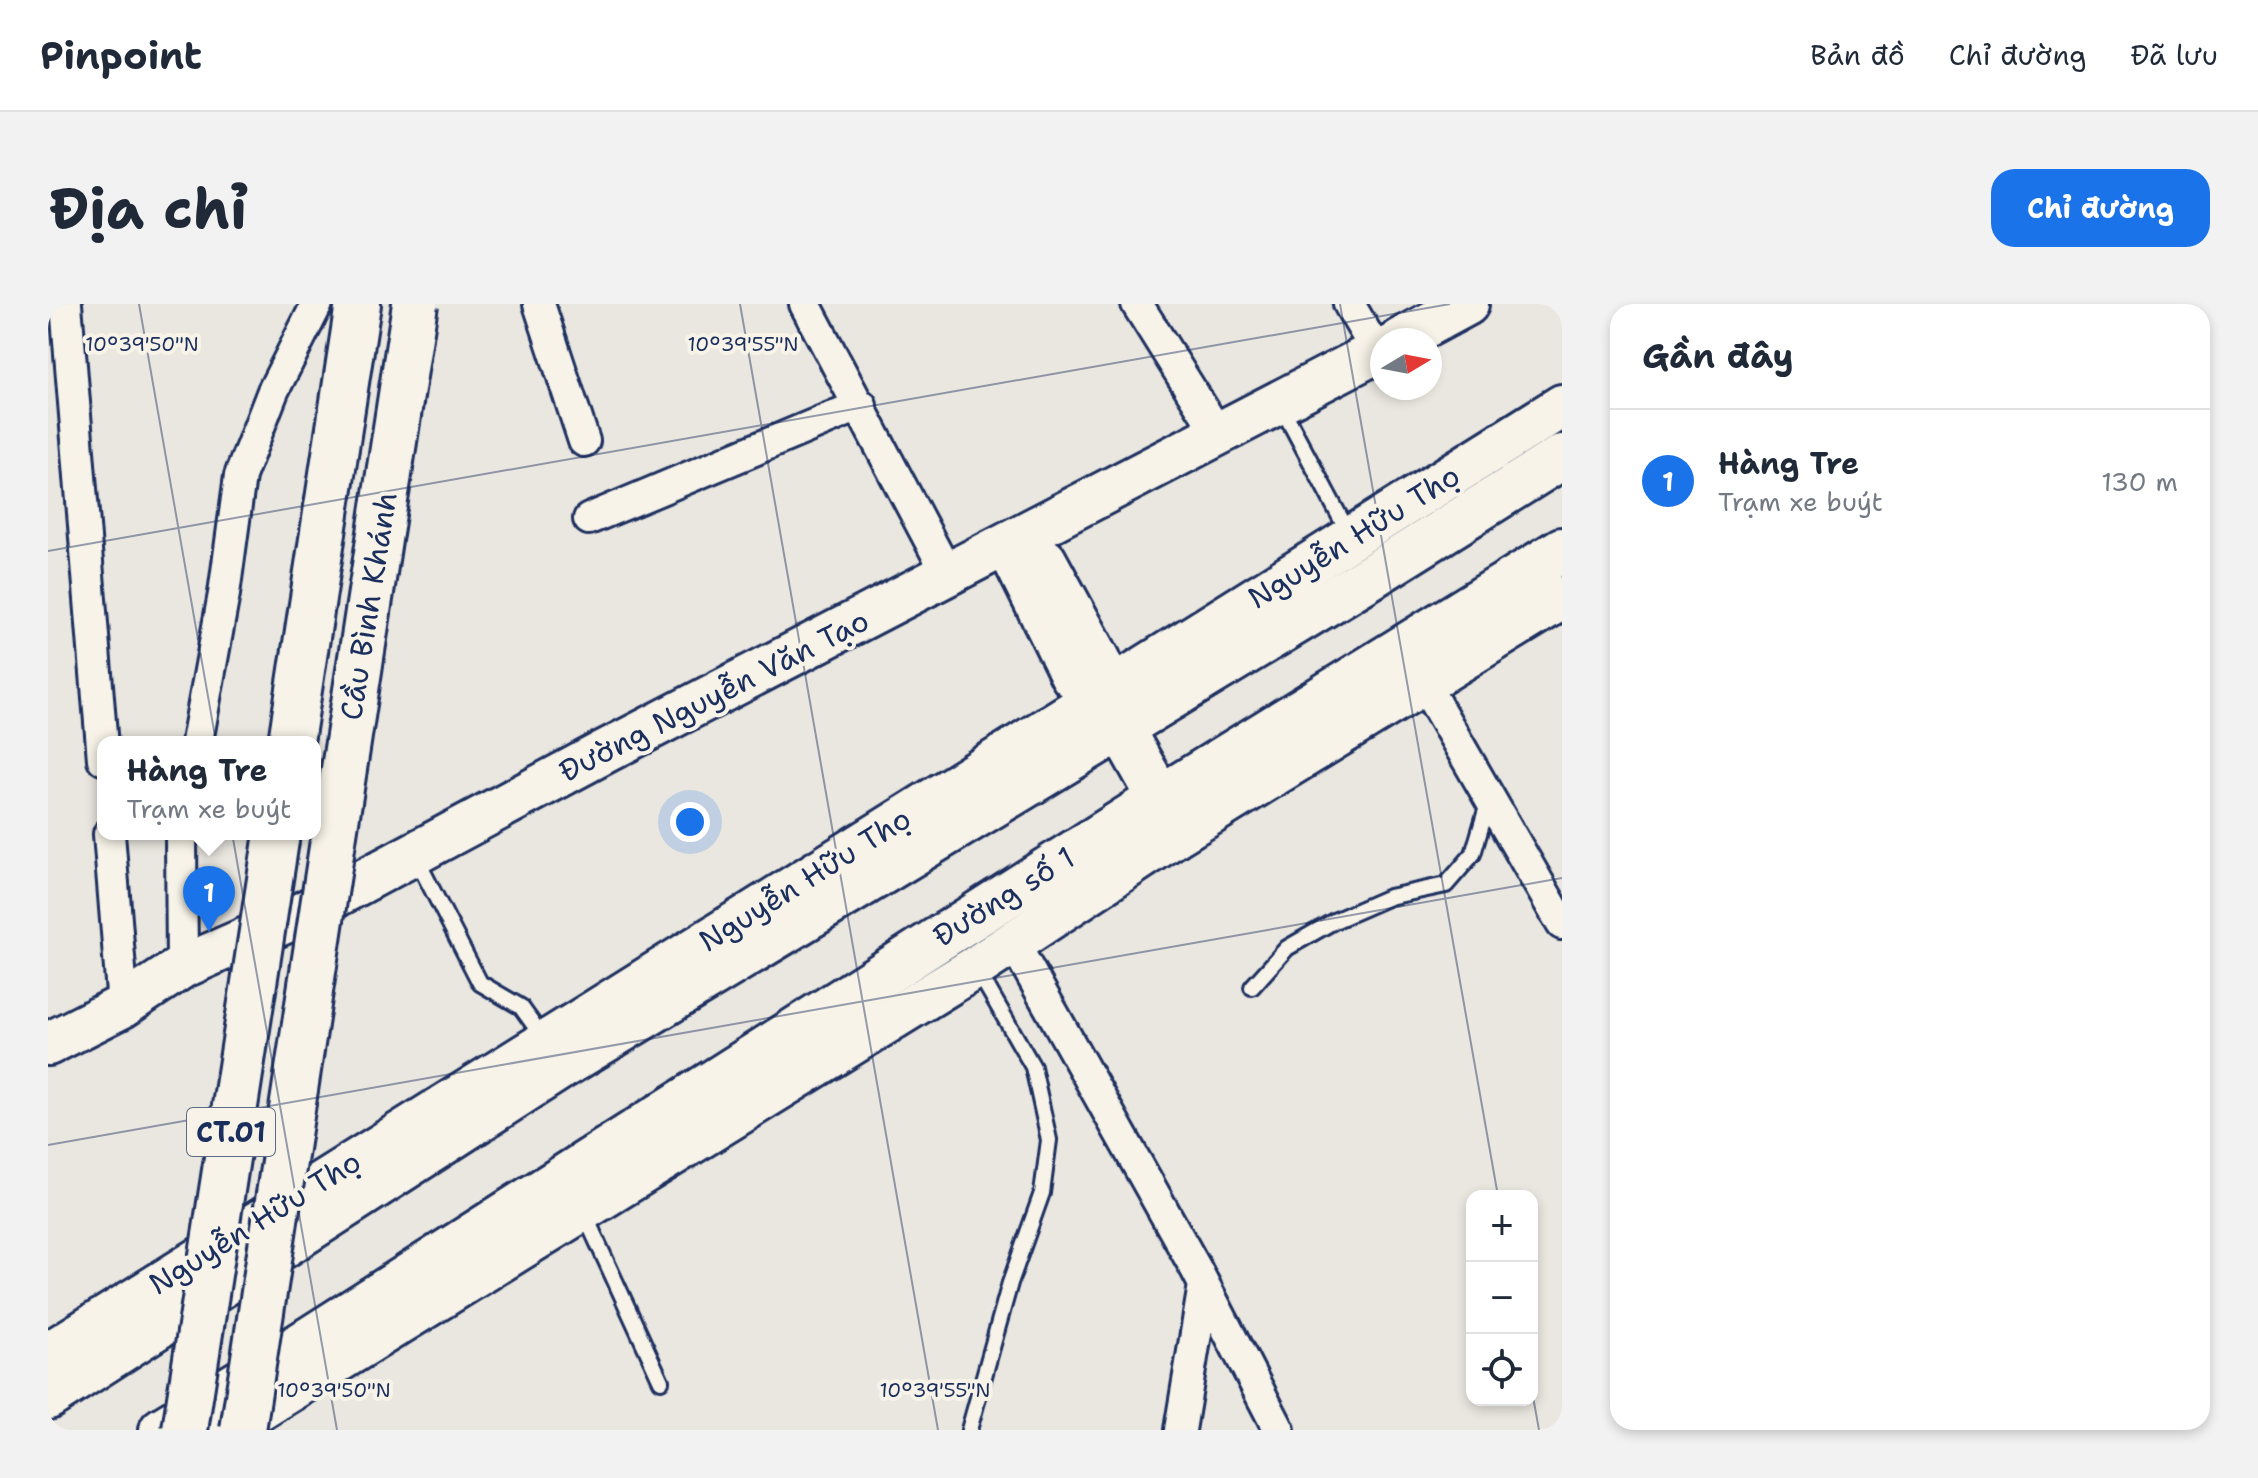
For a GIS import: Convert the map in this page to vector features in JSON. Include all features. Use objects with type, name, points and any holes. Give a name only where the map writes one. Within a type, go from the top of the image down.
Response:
[{"type":"main road","name":"Cầu Bình Khánh","points":[[292,736],[358,304]]},
{"type":"main road","name":"Cầu Bình Khánh","points":[[243,1430],[415,304]]},
{"type":"main road","name":"Đường Nguyễn Văn Tạo","points":[[1422,328],[1467,304]]},
{"type":"main road","name":"Đường Nguyễn Văn Tạo","points":[[48,1044],[123,1006],[182,967],[296,917],[1370,356]]},
{"type":"main road","name":"Nguyễn Hữu Thọ","points":[[48,1397],[1110,712],[1351,538],[1562,406]]},
{"type":"main road","name":"Nguyễn Hữu Thọ","points":[[48,1354],[545,1042],[1110,712],[1562,457]]},
{"type":"main road","points":[[1018,539],[1072,676],[1110,712],[1170,815]]},
{"type":"main road","points":[[1170,815],[1562,550]]},
{"type":"main road","points":[[1170,815],[1424,684],[1562,598]]},
{"type":"main road","name":"Đường số 1","points":[[1012,940],[1170,815]]},
{"type":"main road","name":"Đường số 1","points":[[162,1430],[847,996],[1170,815]]},
{"type":"main road","name":"CT.01","points":[[185,1430],[276,840]]},
{"type":"main road","points":[[226,1430],[976,967],[1012,940]]},
{"type":"street","points":[[66,304],[58,335],[101,736]]},
{"type":"street","points":[[198,736],[224,594],[240,476],[273,391],[317,304]]},
{"type":"street","points":[[539,304],[584,441]]},
{"type":"street","points":[[805,304],[948,575]]},
{"type":"street","points":[[1137,304],[1219,435]]},
{"type":"street","points":[[1349,304],[1370,328]]},
{"type":"street","points":[[589,519],[861,405]]},
{"type":"street","points":[[1424,684],[1562,924]]},
{"type":"street","points":[[109,840],[123,1006]]},
{"type":"street","points":[[181,840],[182,967]]},
{"type":"street","points":[[1012,940],[1204,1285],[1279,1430]]},
{"type":"street","points":[[1180,1430],[1204,1285]]},
{"type":"lane","points":[[1280,404],[1351,538]]},
{"type":"lane","points":[[1252,987],[1287,948],[1334,921],[1389,897],[1446,885],[1473,854],[1491,796]]},
{"type":"lane","points":[[414,854],[480,983],[521,1007],[545,1042]]},
{"type":"lane","points":[[969,1430],[1010,1283],[1042,1193],[1049,1140],[1033,1067],[976,967]]},
{"type":"lane","points":[[582,1209],[661,1381]]},
{"type":"place","name":"Hàng Tre","points":[[209,932]]}]
